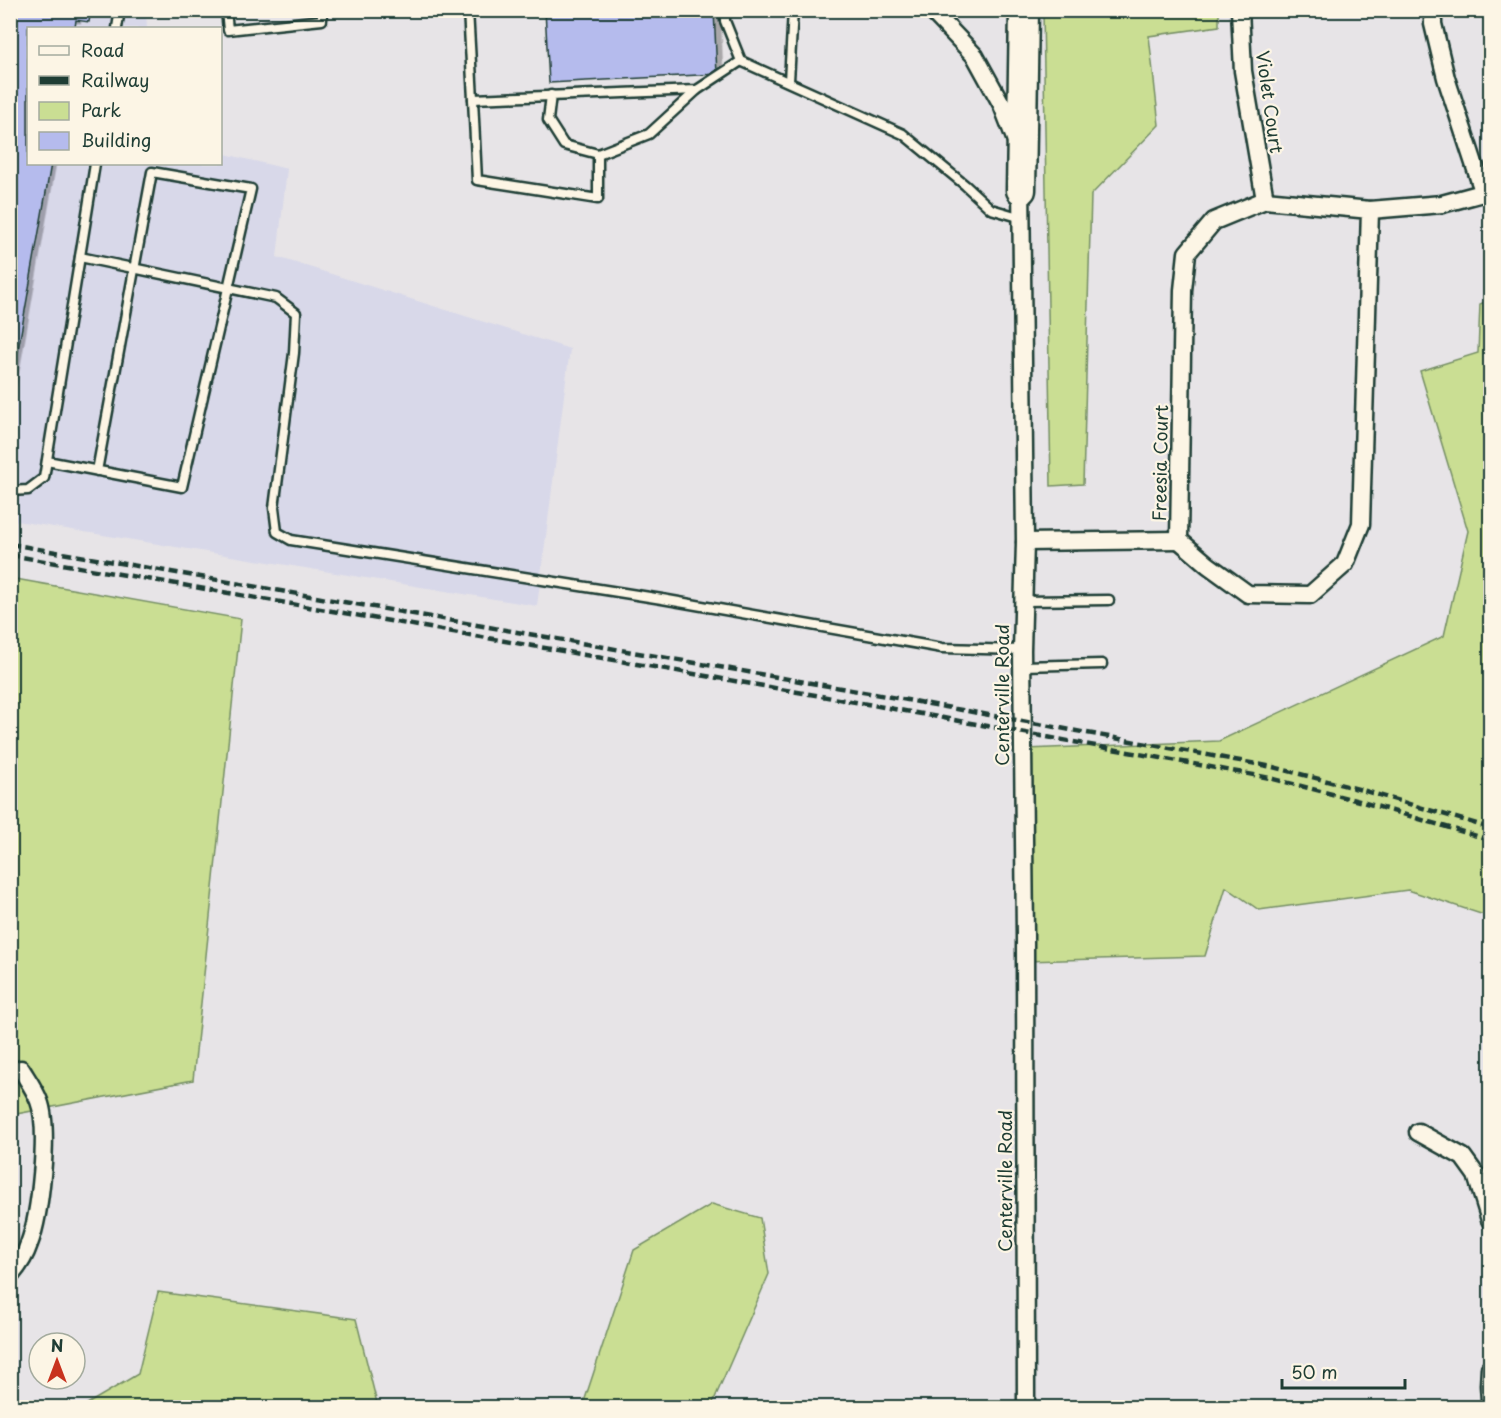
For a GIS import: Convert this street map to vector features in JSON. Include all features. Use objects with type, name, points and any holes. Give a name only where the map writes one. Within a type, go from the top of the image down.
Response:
[{"type":"highway","points":[[1022,190],[1024,10]]},
{"type":"street","name":"Centerville Road","points":[[931,10],[975,56],[1002,105],[1018,144],[1022,190],[1025,542],[1022,658],[1026,976],[1026,1407]]},
{"type":"street","name":"Violet Court","points":[[1240,10],[1243,71],[1264,200]]},
{"type":"street","points":[[1433,10],[1433,24],[1446,78],[1487,193]]},
{"type":"street","name":"Freesia Court","points":[[1370,210],[1361,524],[1345,564],[1310,595],[1248,594],[1208,565],[1179,540],[1183,290],[1187,253],[1214,221],[1264,200],[1370,210],[1442,204],[1487,193]]},
{"type":"street","points":[[1025,542],[1179,540]]},
{"type":"street","points":[[10,1276],[22,1259],[35,1224],[44,1149],[40,1102],[21,1069]]},
{"type":"street","points":[[1418,1132],[1463,1156],[1476,1175],[1491,1220]]},
{"type":"street","points":[[1491,1368],[1489,1385],[1491,1400]]},
{"type":"lane","points":[[117,27],[120,10]]},
{"type":"lane","points":[[226,10],[228,30],[322,20],[322,10]]},
{"type":"lane","points":[[468,10],[477,180],[598,199],[598,154]]},
{"type":"lane","points":[[725,10],[726,21],[741,61],[903,134],[991,209],[1022,218]]},
{"type":"lane","points":[[789,81],[793,10]]},
{"type":"lane","points":[[551,95],[548,120],[564,145],[598,154],[649,134],[697,90],[741,61]]},
{"type":"lane","points":[[473,99],[697,90]]},
{"type":"lane","points":[[10,491],[28,490],[44,478],[95,165]]},
{"type":"lane","points":[[47,461],[97,471],[182,488],[251,189],[152,172],[97,471]]},
{"type":"lane","points":[[80,257],[276,298],[296,313],[294,353],[274,508],[277,532],[291,540],[651,597],[942,648],[1022,658],[1102,664]]},
{"type":"lane","points":[[1023,601],[1109,600]]},
{"type":"shaded area","points":[[10,11],[146,11],[147,27],[27,27],[27,165],[222,165],[222,153],[287,169],[277,257],[570,349],[537,606],[11,520]]},
{"type":"green space","points":[[1043,11],[1219,11],[1219,26],[1149,36],[1159,125],[1091,195],[1083,484],[1051,486]]},
{"type":"green space","points":[[1490,300],[1490,917],[1408,890],[1259,910],[1226,887],[1205,956],[1026,961],[1027,749],[1219,741],[1444,636],[1468,531],[1420,371],[1478,353],[1480,304]]},
{"type":"green space","points":[[10,578],[241,619],[193,1080],[11,1115]]},
{"type":"green space","points":[[712,1204],[760,1218],[769,1274],[711,1407],[578,1407],[584,1402],[634,1250]]},
{"type":"green space","points":[[158,1292],[356,1319],[378,1407],[82,1407],[138,1374]]},
{"type":"building","points":[[10,10],[91,10],[89,22],[76,20],[75,27],[27,27],[27,165],[51,165],[10,395]]},
{"type":"building","points":[[545,10],[714,10],[717,74],[549,83]]},
{"type":"railway","points":[[10,544],[869,693],[1273,767],[1362,790],[1490,828]]},
{"type":"railway","points":[[10,555],[867,704],[1270,778],[1359,801],[1490,840]]}]
